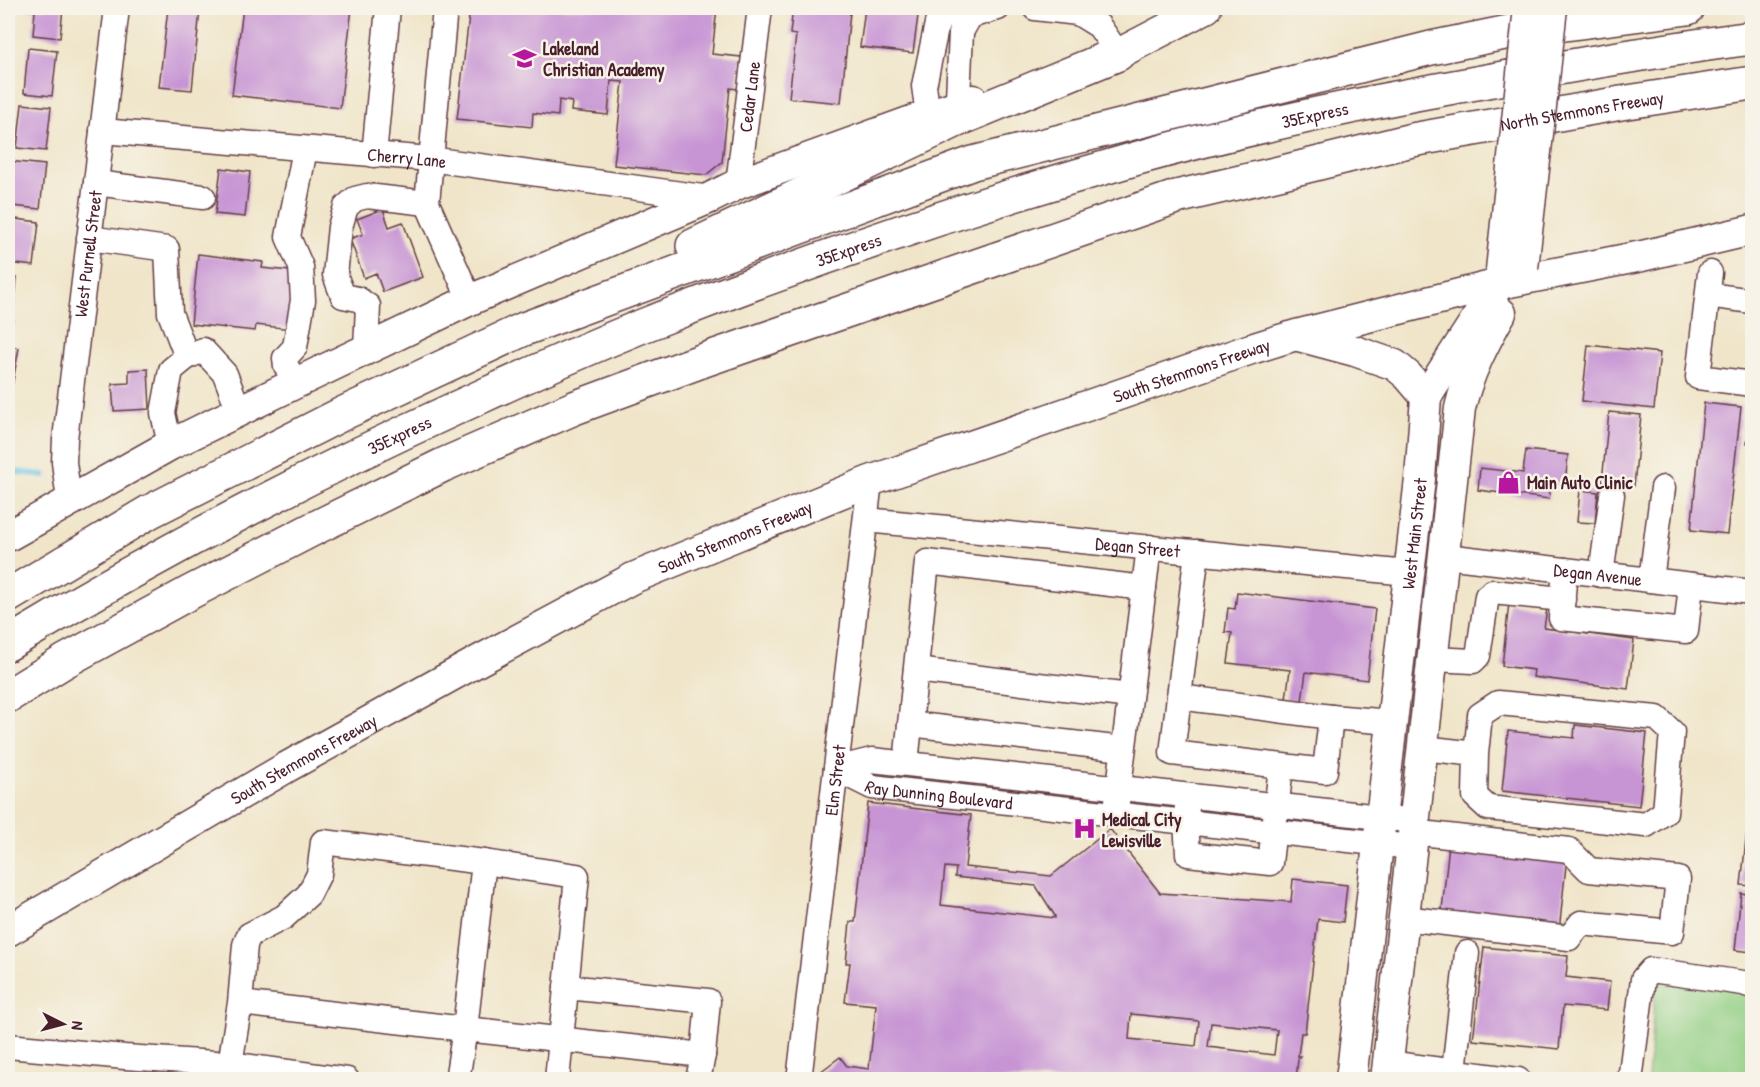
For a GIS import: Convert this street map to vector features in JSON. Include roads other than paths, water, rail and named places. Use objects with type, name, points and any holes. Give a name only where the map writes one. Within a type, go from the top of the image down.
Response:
[{"type":"highway","points":[[524,329],[973,163],[1431,48],[1524,19],[1688,8]]},
{"type":"highway","name":"35Express","points":[[8,644],[160,555],[402,433],[529,375],[656,321],[784,272],[1011,196],[1142,157],[1276,123],[1407,95],[1608,58],[1752,38]]},
{"type":"highway","points":[[8,596],[149,512],[344,413],[524,329],[947,113],[1118,54]]},
{"type":"highway","name":"North Stemmons Freeway","points":[[8,696],[65,661],[178,599],[443,465],[574,408],[704,360],[1176,197],[1412,140],[1621,103],[1752,83]]},
{"type":"main road","points":[[1118,54],[1206,8]]},
{"type":"main road","name":"West Main Street","points":[[1387,1071],[1463,398],[1511,275],[1552,8]]},
{"type":"main road","name":"West Main Street","points":[[1351,1080],[1420,479],[1426,397],[1511,275],[1524,19]]},
{"type":"main road","points":[[8,536],[170,445],[470,300],[738,184],[947,113]]},
{"type":"main road","points":[[1511,275],[1642,256],[1752,230]]},
{"type":"main road","name":"South Stemmons Freeway","points":[[8,931],[287,767],[633,578],[870,481],[1251,349],[1511,275]]},
{"type":"main road","points":[[1296,335],[1395,364],[1426,397]]},
{"type":"main road","points":[[1420,479],[1431,541],[1445,556]]},
{"type":"street","name":"West Purnell Street","points":[[69,501],[64,462],[65,439],[117,8]]},
{"type":"street","points":[[374,155],[388,8]]},
{"type":"street","points":[[445,8],[427,203],[470,300]]},
{"type":"street","name":"Cedar Lane","points":[[738,184],[760,8]]},
{"type":"street","points":[[937,8],[939,14],[924,86],[947,113]]},
{"type":"street","points":[[947,113],[961,32],[958,8]]},
{"type":"street","points":[[961,32],[970,16],[998,8]]},
{"type":"street","points":[[1035,8],[1078,13],[1099,26],[1118,54]]},
{"type":"street","name":"Cherry Lane","points":[[102,131],[430,159],[710,198]]},
{"type":"street","points":[[296,383],[286,366],[285,358],[295,347],[303,300],[301,267],[288,237],[304,149]]},
{"type":"street","points":[[96,183],[203,196]]},
{"type":"street","points":[[366,349],[368,306],[358,299],[343,296],[335,275],[340,227],[346,207],[355,199],[367,196],[427,203]]},
{"type":"street","points":[[89,238],[167,249],[171,313],[187,357]]},
{"type":"street","points":[[1752,301],[1709,284],[1698,377],[1752,384]]},
{"type":"street","points":[[170,445],[163,403],[171,370],[187,357],[203,350],[225,374],[239,411]]},
{"type":"street","name":"Elm Street","points":[[799,1080],[870,481]]},
{"type":"street","points":[[1651,580],[1663,488]]},
{"type":"street","points":[[1601,575],[1612,495]]},
{"type":"street","name":"Degan Street","points":[[866,520],[1408,573]]},
{"type":"street","points":[[1116,814],[1149,548]]},
{"type":"street","points":[[1197,552],[1172,753],[1325,771],[1331,717]]},
{"type":"street","name":"Degan Avenue","points":[[1445,556],[1752,592]]},
{"type":"street","points":[[906,763],[927,562],[1144,588]]},
{"type":"street","points":[[1565,570],[1561,618],[1686,631],[1691,585]]},
{"type":"street","points":[[1433,659],[1473,661],[1478,656],[1487,596],[1492,592],[1563,599]]},
{"type":"street","points":[[916,670],[1130,696]]},
{"type":"street","points":[[1179,697],[1331,717],[1391,722]]},
{"type":"street","points":[[1498,702],[1657,718],[1672,732],[1665,812],[1646,825],[1488,808],[1475,796],[1476,754],[1480,715],[1498,702]]},
{"type":"street","points":[[910,724],[1123,749]]},
{"type":"street","points":[[1423,748],[1476,754]]},
{"type":"street","name":"Ray Dunning Boulevard","points":[[836,769],[872,760],[1276,804],[1380,829],[1569,850],[1589,870],[1678,879],[1672,932],[1581,923],[1569,938],[1404,918]]},
{"type":"street","points":[[1188,795],[1185,821],[1188,854],[1270,863],[1281,766]]},
{"type":"street","points":[[949,795],[952,768]]},
{"type":"street","name":"Ray Dunning Boulevard","points":[[836,769],[872,787],[1116,814],[1274,831],[1380,829]]},
{"type":"street","points":[[1038,805],[1041,778]]},
{"type":"street","points":[[230,1064],[240,1003],[245,945],[249,935],[285,917],[309,894],[319,874],[322,842],[577,876],[557,1080]]},
{"type":"street","points":[[457,1080],[484,862]]},
{"type":"street","points":[[1454,1071],[1467,953]]},
{"type":"street","points":[[1626,1080],[1631,1073],[1643,979],[1651,970],[1752,986]]},
{"type":"street","points":[[566,987],[708,1001],[703,1055],[698,1080]]},
{"type":"street","points":[[240,1003],[703,1055]]},
{"type":"street","points":[[8,1046],[230,1064],[347,1080]]},
{"type":"street","points":[[1387,1071],[1454,1071],[1518,1080]]},
{"type":"waterway","points":[[8,471],[44,475]]},
{"type":"place","name":"Lakeland Christian Academy","points":[[525,58]]},
{"type":"place","name":"Main Auto Clinic","points":[[1509,482]]},
{"type":"place","name":"Medical City Lewisville","points":[[1084,829]]}]
